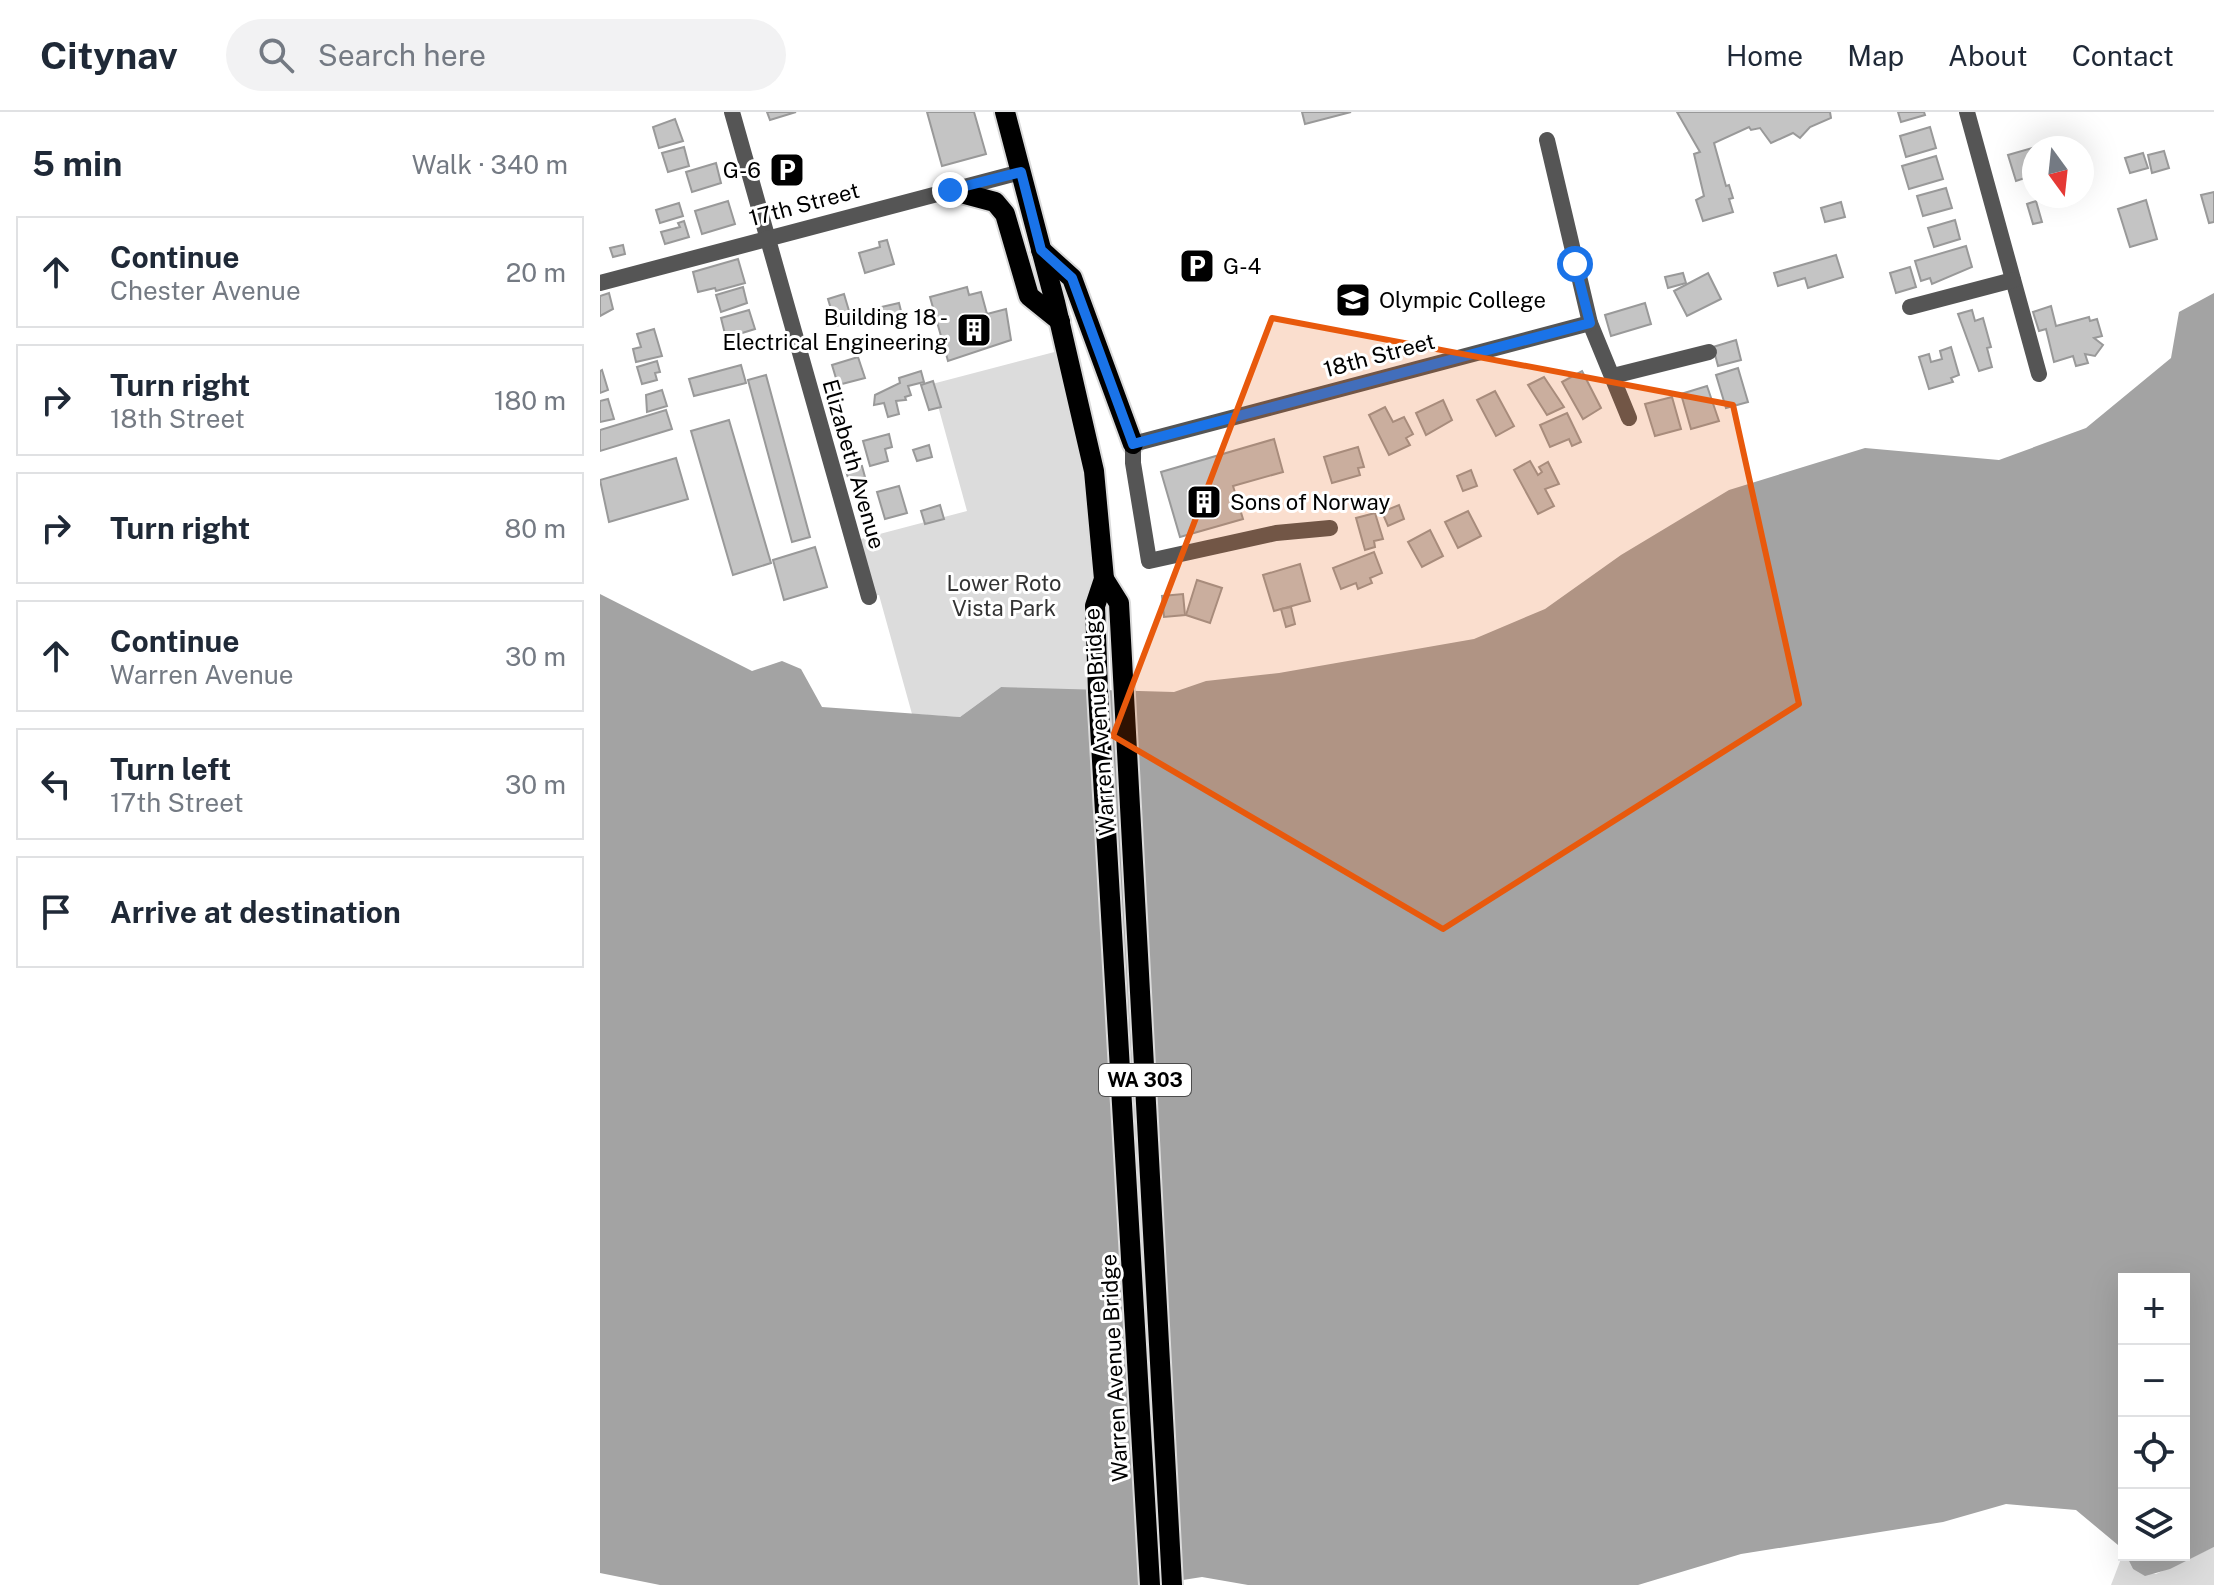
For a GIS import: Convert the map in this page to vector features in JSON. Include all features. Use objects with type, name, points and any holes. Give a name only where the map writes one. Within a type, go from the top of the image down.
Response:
[{"type":"main road","name":"WA 303","points":[[1005,112],[1060,321],[1094,471],[1104,579]]},
{"type":"main road","points":[[950,190],[995,202],[1005,214],[1029,296],[1060,321]]},
{"type":"main road","points":[[1041,250],[1072,278],[1133,444]]},
{"type":"main road","name":"Warren Avenue Bridge","points":[[1104,579],[1095,606],[1098,692],[1150,1585]]},
{"type":"main road","name":"Warren Avenue Bridge","points":[[1104,579],[1119,603],[1172,1585]]},
{"type":"street","name":"Elizabeth Avenue","points":[[732,112],[869,597]]},
{"type":"street","points":[[1967,112],[2039,374]]},
{"type":"street","points":[[1547,140],[1590,323],[1629,418]]},
{"type":"street","name":"17th Street","points":[[600,283],[1021,172]]},
{"type":"street","points":[[1910,307],[2013,280]]},
{"type":"street","name":"18th Street","points":[[1133,444],[1590,323]]},
{"type":"street","points":[[1613,376],[1709,352]]},
{"type":"street","points":[[1133,444],[1133,463],[1149,561],[1276,533],[1330,528]]},
{"type":"highlighted area","points":[[1272,318],[1733,405],[1799,704],[1443,929],[1113,736]]},
{"type":"green space","name":"Lower Roto Vista Park","points":[[1066,349],[1094,471],[1098,692],[1001,687],[960,717],[912,714],[879,595],[869,597],[853,541],[967,511],[932,384]]},
{"type":"green space","points":[[2214,1547],[2214,1585],[2111,1585],[2120,1561],[2129,1561],[2133,1569],[2156,1574],[2190,1561],[2190,1558]]},
{"type":"shaded area","points":[[2214,293],[2214,1547],[2190,1559],[2190,1273],[2118,1273],[2118,1545],[2076,1510],[2006,1504],[1943,1522],[1741,1554],[1638,1585],[1248,1585],[1202,1577],[1151,1585],[660,1585],[600,1573],[600,594],[752,671],[782,661],[801,669],[822,707],[960,717],[1001,687],[1174,692],[1206,681],[1279,673],[1474,639],[1545,609],[1621,555],[1729,490],[1865,448],[1999,460],[2086,428],[2171,358],[2179,312]]},
{"type":"shaded area","points":[[2129,1561],[2186,1561],[2145,1576],[2133,1569]]},
{"type":"building","points":[[767,112],[796,112],[770,120]]},
{"type":"building","points":[[927,112],[974,112],[986,154],[942,166]]},
{"type":"building","points":[[1302,112],[1351,112],[1305,124]]},
{"type":"building","points":[[1677,112],[1830,112],[1831,118],[1810,127],[1800,138],[1793,133],[1771,143],[1760,128],[1751,130],[1749,127],[1714,143],[1726,186],[1729,185],[1733,198],[1729,199],[1733,212],[1703,221],[1696,200],[1704,196],[1694,154],[1700,152]]},
{"type":"building","points":[[1898,112],[1924,112],[1925,115],[1901,122]]},
{"type":"building","points":[[675,119],[683,141],[659,148],[653,127]]},
{"type":"building","points":[[1930,127],[1936,148],[1906,157],[1900,136]]},
{"type":"building","points":[[684,147],[689,166],[668,172],[662,153]]},
{"type":"building","points":[[2022,151],[2022,179],[2016,181],[2008,155]]},
{"type":"building","points":[[2164,151],[2169,168],[2152,173],[2148,155]]},
{"type":"building","points":[[2143,153],[2148,168],[2130,173],[2125,158]]},
{"type":"building","points":[[1936,156],[1943,179],[1909,189],[1902,166]]},
{"type":"building","points":[[716,163],[721,183],[692,192],[686,172]]},
{"type":"building","points":[[1946,188],[1952,208],[1923,216],[1917,196]]},
{"type":"building","points":[[2214,192],[2214,222],[2209,223],[2201,195]]},
{"type":"building","points":[[2146,200],[2157,239],[2130,247],[2118,209]]},
{"type":"building","points":[[728,201],[735,224],[702,234],[695,211]]},
{"type":"building","points":[[1841,202],[1845,217],[1825,222],[1821,208]]},
{"type":"building","points":[[679,203],[683,216],[660,223],[656,210]]},
{"type":"building","points":[[2028,208],[2038,208],[2042,222],[2033,224]]},
{"type":"building","points":[[1955,220],[1960,239],[1934,247],[1928,228]]},
{"type":"building","points":[[684,221],[689,237],[665,244],[661,232],[680,227],[678,223]]},
{"type":"building","points":[[887,240],[894,264],[865,273],[859,253],[880,247],[879,242]]},
{"type":"building","points":[[623,245],[625,254],[613,257],[610,248]]},
{"type":"building","points":[[1966,246],[1972,267],[1932,284],[1930,278],[1921,281],[1915,261]]},
{"type":"building","points":[[1836,255],[1843,277],[1808,288],[1805,278],[1778,286],[1774,273]]},
{"type":"building","points":[[738,259],[745,283],[716,291],[715,288],[698,292],[693,272]]},
{"type":"building","points":[[1910,267],[1916,287],[1896,293],[1890,273]]},
{"type":"building","points":[[1683,273],[1686,283],[1668,288],[1665,277]]},
{"type":"building","points":[[1708,273],[1721,299],[1687,316],[1674,291]]},
{"type":"building","points":[[743,287],[747,303],[721,312],[716,295]]},
{"type":"building","name":"Building 18 - Electrical Engineering","points":[[967,287],[969,295],[981,292],[987,314],[1006,309],[1011,340],[948,361],[930,297]]},
{"type":"building","points":[[609,293],[613,309],[600,316],[600,296]]},
{"type":"building","points":[[844,294],[852,321],[836,326],[828,299]]},
{"type":"building","points":[[899,303],[902,315],[880,321],[877,308]]},
{"type":"building","points":[[1645,303],[1651,324],[1611,336],[1605,315]]},
{"type":"building","points":[[2051,306],[2056,326],[2089,317],[2090,321],[2097,319],[2102,336],[2094,338],[2103,345],[2095,356],[2085,354],[2088,363],[2076,366],[2073,356],[2054,362],[2046,329],[2039,331],[2033,312]]},
{"type":"building","points":[[749,310],[755,329],[726,338],[721,318]]},
{"type":"building","points":[[1972,310],[1975,321],[1983,318],[1991,347],[1987,348],[1992,367],[1979,371],[1958,314]]},
{"type":"building","points":[[654,329],[662,356],[636,362],[633,349],[641,347],[637,334]]},
{"type":"building","points":[[1736,340],[1741,360],[1718,366],[1713,347]]},
{"type":"building","points":[[1951,347],[1959,375],[1951,378],[1953,382],[1929,389],[1919,357],[1929,354],[1931,362],[1942,359],[1940,351]]},
{"type":"building","points":[[858,357],[865,378],[838,385],[832,365]]},
{"type":"building","points":[[657,361],[660,372],[655,373],[657,380],[642,384],[637,367]]},
{"type":"building","points":[[741,365],[746,383],[694,396],[689,379]]},
{"type":"building","points":[[1738,368],[1748,402],[1726,408],[1716,375]]},
{"type":"building","points":[[600,371],[608,390],[600,393]]},
{"type":"building","points":[[921,371],[924,382],[908,386],[911,395],[905,397],[906,400],[896,401],[899,414],[888,417],[884,403],[874,405],[875,395],[900,383],[899,378]]},
{"type":"building","points":[[1582,371],[1601,408],[1583,419],[1562,382]]},
{"type":"building","points":[[766,375],[810,537],[792,542],[748,380]]},
{"type":"building","points":[[1544,377],[1564,407],[1547,415],[1528,385]]},
{"type":"building","points":[[933,381],[941,407],[929,410],[921,385]]},
{"type":"building","points":[[1707,386],[1719,421],[1691,429],[1681,394]]},
{"type":"building","points":[[662,390],[667,406],[647,412],[646,395]]},
{"type":"building","points":[[1495,391],[1514,426],[1496,436],[1477,400]]},
{"type":"building","points":[[1672,397],[1681,429],[1655,436],[1645,404]]},
{"type":"building","points":[[608,399],[614,419],[600,422],[600,401]]},
{"type":"building","points":[[1443,400],[1452,420],[1426,435],[1416,413]]},
{"type":"building","points":[[1385,407],[1393,422],[1404,417],[1413,434],[1406,438],[1410,445],[1389,455],[1369,415]]},
{"type":"building","points":[[666,410],[672,429],[600,451],[600,430]]},
{"type":"building","points":[[1567,413],[1581,442],[1572,446],[1569,439],[1550,447],[1540,425]]},
{"type":"building","points":[[729,420],[771,563],[733,575],[691,431]]},
{"type":"building","points":[[889,434],[892,447],[885,449],[888,461],[870,466],[863,441]]},
{"type":"building","name":"Sons of Norway","points":[[1274,439],[1283,472],[1233,486],[1243,519],[1180,537],[1161,472]]},
{"type":"building","points":[[929,445],[932,457],[917,461],[913,450]]},
{"type":"building","points":[[1358,447],[1364,467],[1358,468],[1360,475],[1332,483],[1324,457]]},
{"type":"building","points":[[676,458],[688,499],[609,522],[600,480]]},
{"type":"building","points":[[1530,461],[1538,475],[1542,472],[1539,467],[1548,462],[1559,484],[1545,489],[1554,506],[1538,514],[1514,470]]},
{"type":"building","points":[[862,466],[865,477],[849,481],[846,471]]},
{"type":"building","points":[[1471,470],[1477,486],[1463,491],[1457,476]]},
{"type":"building","points":[[899,486],[907,513],[885,519],[877,492]]},
{"type":"building","points":[[940,505],[944,519],[925,524],[921,511]]},
{"type":"building","points":[[1399,505],[1404,519],[1388,526],[1382,512]]},
{"type":"building","points":[[1468,511],[1481,536],[1458,548],[1445,522]]},
{"type":"building","points":[[1375,513],[1383,539],[1374,541],[1375,547],[1365,550],[1356,518]]},
{"type":"building","points":[[1430,530],[1443,556],[1422,567],[1408,542]]},
{"type":"building","points":[[815,547],[827,587],[784,600],[773,560]]},
{"type":"building","points":[[1374,552],[1382,573],[1370,578],[1372,583],[1358,589],[1356,583],[1341,589],[1333,568]]},
{"type":"building","points":[[1300,564],[1310,601],[1274,611],[1263,575]]},
{"type":"building","points":[[1197,580],[1222,588],[1210,623],[1186,615]]},
{"type":"building","points":[[1183,594],[1185,615],[1164,617],[1162,596]]},
{"type":"building","points":[[1291,607],[1295,624],[1286,627],[1281,609]]},
{"type":"place","name":"G-6","points":[[787,170]]},
{"type":"place","name":"G-4","points":[[1197,266]]},
{"type":"place","name":"Olympic College","points":[[1353,300]]},
{"type":"place","name":"Building 18 - Electrical Engineering","points":[[974,330]]},
{"type":"place","name":"Sons of Norway","points":[[1204,502]]},
{"type":"route","points":[[950,190],[1021,172],[1041,250],[1072,278],[1133,444],[1590,323],[1575,264]]}]
